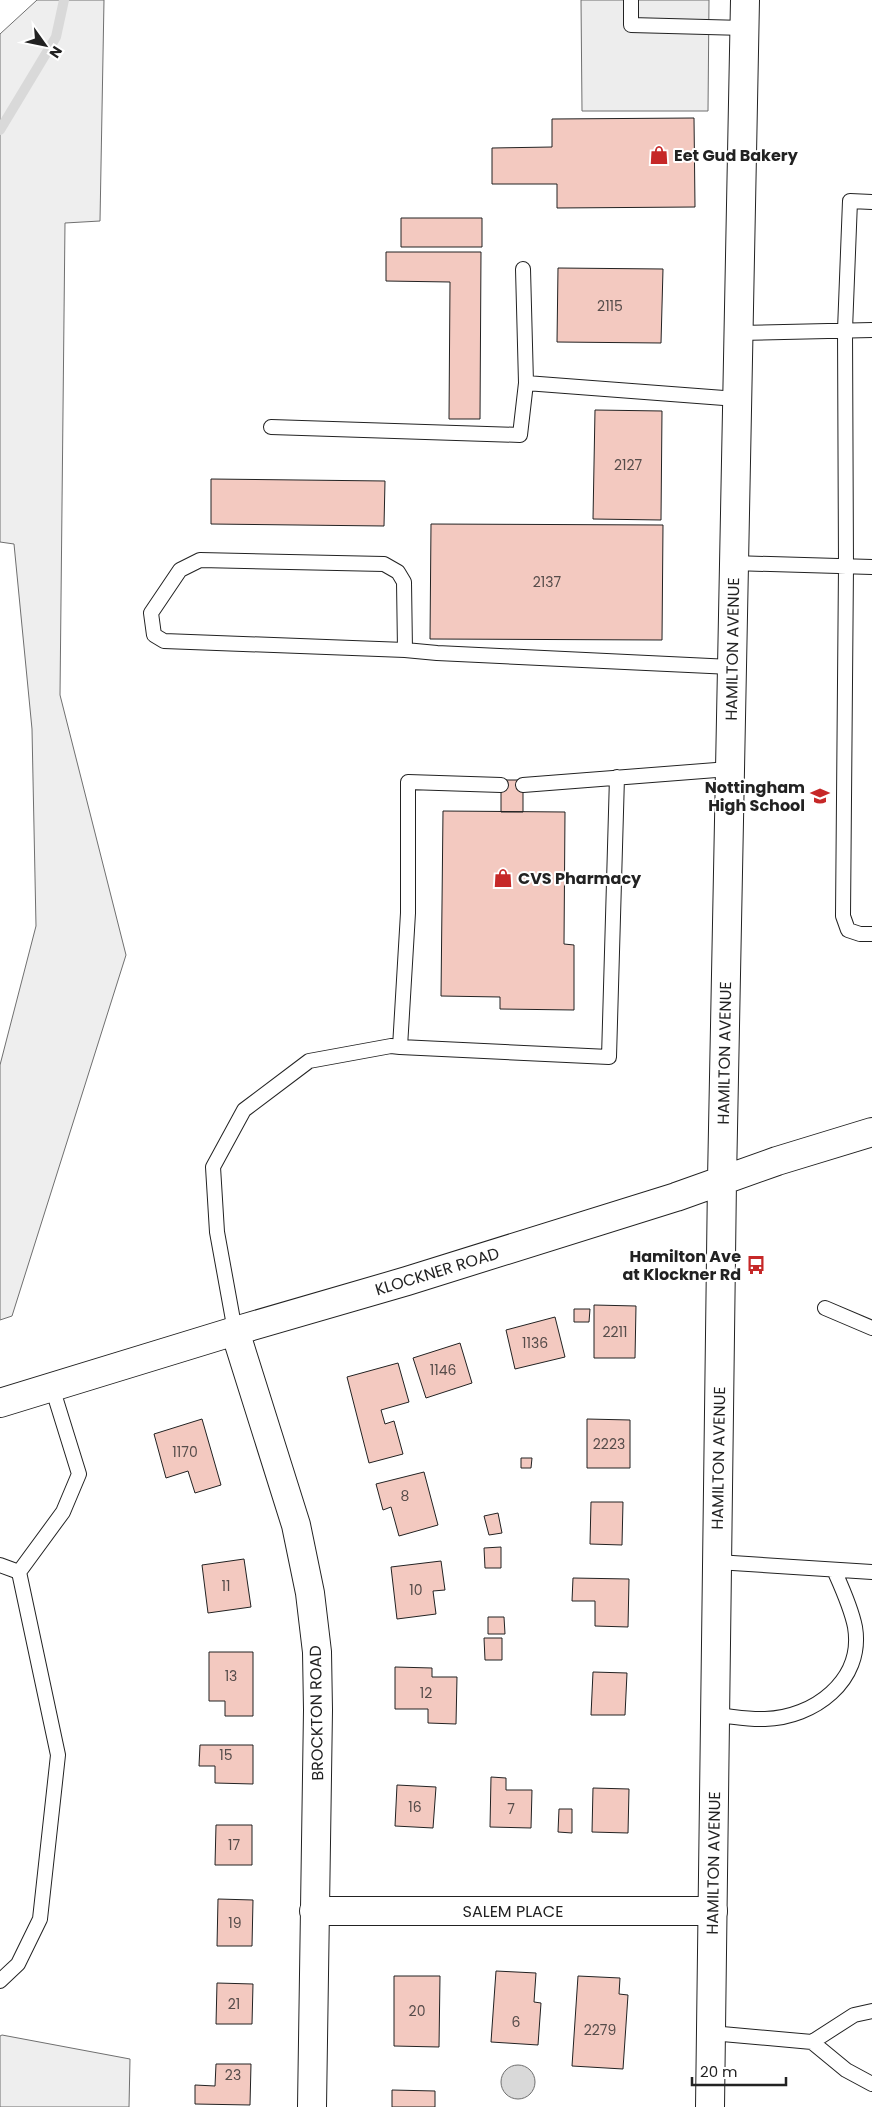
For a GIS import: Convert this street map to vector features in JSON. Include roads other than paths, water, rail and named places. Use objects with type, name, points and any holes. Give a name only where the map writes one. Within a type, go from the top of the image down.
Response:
[{"type":"main road","name":"HAMILTON AVENUE","points":[[710,2107],[722,1180],[745,0]]},
{"type":"main road","name":"KLOCKNER ROAD","points":[[0,1403],[407,1281],[676,1197],[777,1161],[872,1132]]},
{"type":"main road","name":"BROCKTON ROAD","points":[[235,1331],[296,1525],[310,1593],[316,1652],[318,1710],[312,2107]]},
{"type":"main road","name":"SALEM PLACE","points":[[314,1911],[712,1911]]},
{"type":"lane","points":[[631,0],[631,25],[744,28]]},
{"type":"lane","points":[[872,202],[850,201],[845,330],[846,566],[843,916],[848,930],[860,934],[872,934]]},
{"type":"lane","points":[[271,427],[520,434],[526,383],[523,269]]},
{"type":"lane","points":[[738,333],[872,330]]},
{"type":"lane","points":[[526,383],[737,399]]},
{"type":"lane","points":[[405,650],[404,582],[398,572],[384,564],[200,560],[180,570],[152,613],[154,635],[164,641],[405,650],[446,654],[731,667]]},
{"type":"lane","points":[[733,563],[872,567]]},
{"type":"lane","points":[[523,785],[729,769]]},
{"type":"lane","points":[[235,1331],[217,1232],[213,1167],[244,1110],[309,1061],[391,1046],[609,1057],[617,777]]},
{"type":"lane","points":[[400,1047],[408,913],[408,782],[501,785]]},
{"type":"lane","points":[[825,1308],[872,1328]]},
{"type":"lane","points":[[0,1981],[18,1964],[40,1919],[58,1755],[19,1572],[63,1512],[79,1474],[52,1387]]},
{"type":"lane","points":[[717,1562],[872,1572]]},
{"type":"lane","points":[[0,1565],[19,1572]]},
{"type":"lane","points":[[715,1715],[765,1719],[797,1714],[825,1700],[850,1670],[855,1648],[855,1628],[846,1598],[834,1570]]},
{"type":"lane","points":[[812,2042],[854,2015],[872,2011]]},
{"type":"lane","points":[[711,2033],[812,2042],[846,2070],[872,2084]]},
{"type":"waterway","points":[[0,130],[56,37],[64,0]]},
{"type":"place","name":"Eet Gud Bakery","points":[[659,155]]},
{"type":"place","name":"Nottingham High School","points":[[820,796]]},
{"type":"place","name":"CVS Pharmacy","points":[[503,878]]},
{"type":"place","name":"Hamilton Ave at Klockner Rd","points":[[756,1265]]}]
